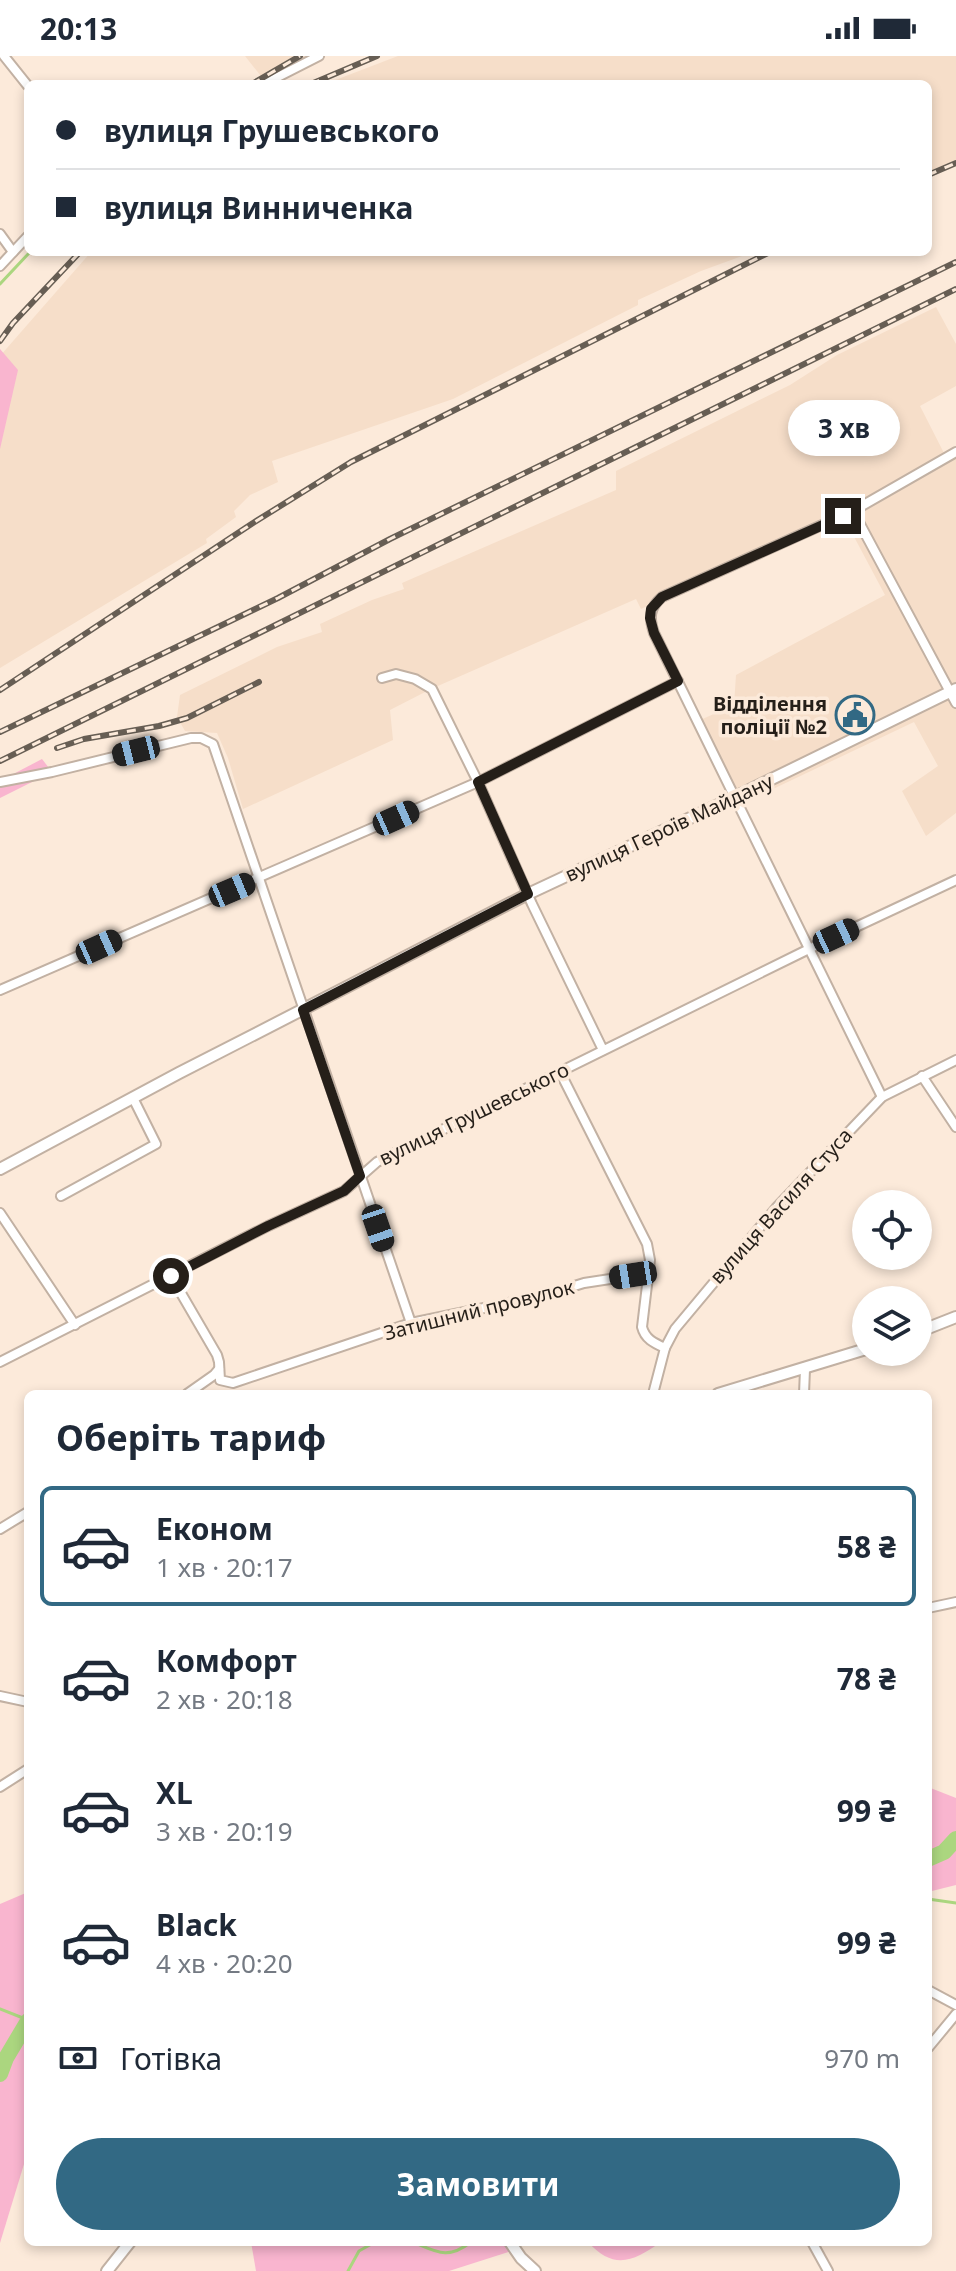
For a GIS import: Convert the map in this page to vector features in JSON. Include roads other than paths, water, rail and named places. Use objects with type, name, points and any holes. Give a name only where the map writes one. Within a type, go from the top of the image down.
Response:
[{"type":"street","points":[[4,56],[24,81]]},
{"type":"street","points":[[272,80],[319,56]]},
{"type":"street","points":[[0,234],[13,252]]},
{"type":"street","points":[[0,266],[24,240]]},
{"type":"street","points":[[882,1097],[651,625],[651,609],[662,597],[853,511],[956,452]]},
{"type":"street","points":[[853,511],[956,703]]},
{"type":"street","points":[[382,678],[396,674],[415,679],[432,689],[603,1050]]},
{"type":"street","points":[[0,990],[478,782],[678,681]]},
{"type":"street","name":"вулиця Героїв Майдану","points":[[0,1169],[528,894],[952,691]]},
{"type":"street","points":[[0,782],[191,738],[208,741],[217,751],[411,1323]]},
{"type":"street","name":"вулиця Грушевського","points":[[0,1362],[268,1226],[344,1191],[377,1162],[956,880]]},
{"type":"street","name":"вулиця Василя Стуса","points":[[654,1390],[665,1348],[688,1312],[776,1208],[882,1097],[956,1060]]},
{"type":"street","points":[[560,1072],[647,1244],[650,1260],[643,1334],[665,1348]]},
{"type":"street","points":[[922,1076],[956,1127]]},
{"type":"street","points":[[61,1196],[156,1144],[133,1098]]},
{"type":"street","points":[[0,1213],[75,1325]]},
{"type":"street","name":"Затишний провулок","points":[[220,1368],[220,1380],[233,1383],[411,1323],[537,1297],[584,1283],[649,1273]]},
{"type":"street","points":[[171,1276],[217,1355],[220,1368],[193,1390]]},
{"type":"street","points":[[932,1326],[956,1317]]},
{"type":"street","points":[[732,1390],[852,1354]]},
{"type":"street","points":[[804,1390],[805,1369]]},
{"type":"street","points":[[0,1529],[24,1514]]},
{"type":"street","points":[[932,1607],[956,1602]]},
{"type":"street","points":[[0,1696],[24,1701]]},
{"type":"street","points":[[0,1787],[24,1772]]},
{"type":"street","points":[[932,1992],[956,2005]]},
{"type":"street","points":[[932,2043],[956,2014]]},
{"type":"street","points":[[107,2271],[127,2246]]},
{"type":"street","points":[[513,2246],[535,2271]]},
{"type":"street","points":[[814,2246],[828,2271]]},
{"type":"street","points":[[520,2271],[521,2258]]},
{"type":"waterway","points":[[0,284],[26,256]]},
{"type":"waterway","points":[[932,1857],[944,1852],[956,1839]]},
{"type":"waterway","points":[[932,1900],[956,1903]]},
{"type":"waterway","points":[[0,2009],[24,2018]]},
{"type":"waterway","points":[[0,2074],[24,2028]]},
{"type":"waterway","points":[[348,2271],[359,2251],[368,2246]]},
{"type":"waterway","points":[[423,2246],[449,2253],[466,2246]]},
{"type":"railway","points":[[259,80],[300,56]]},
{"type":"railway","points":[[320,80],[377,56]]},
{"type":"railway","points":[[932,173],[956,163]]},
{"type":"railway","points":[[0,341],[76,256]]},
{"type":"railway","points":[[0,690],[351,462],[762,256]]},
{"type":"railway","points":[[0,732],[956,262]]},
{"type":"railway","points":[[0,761],[956,289]]},
{"type":"railway","points":[[57,748],[84,739],[187,718],[259,682]]},
{"type":"place","name":"Відділення поліції №2","points":[[855,715]]}]
